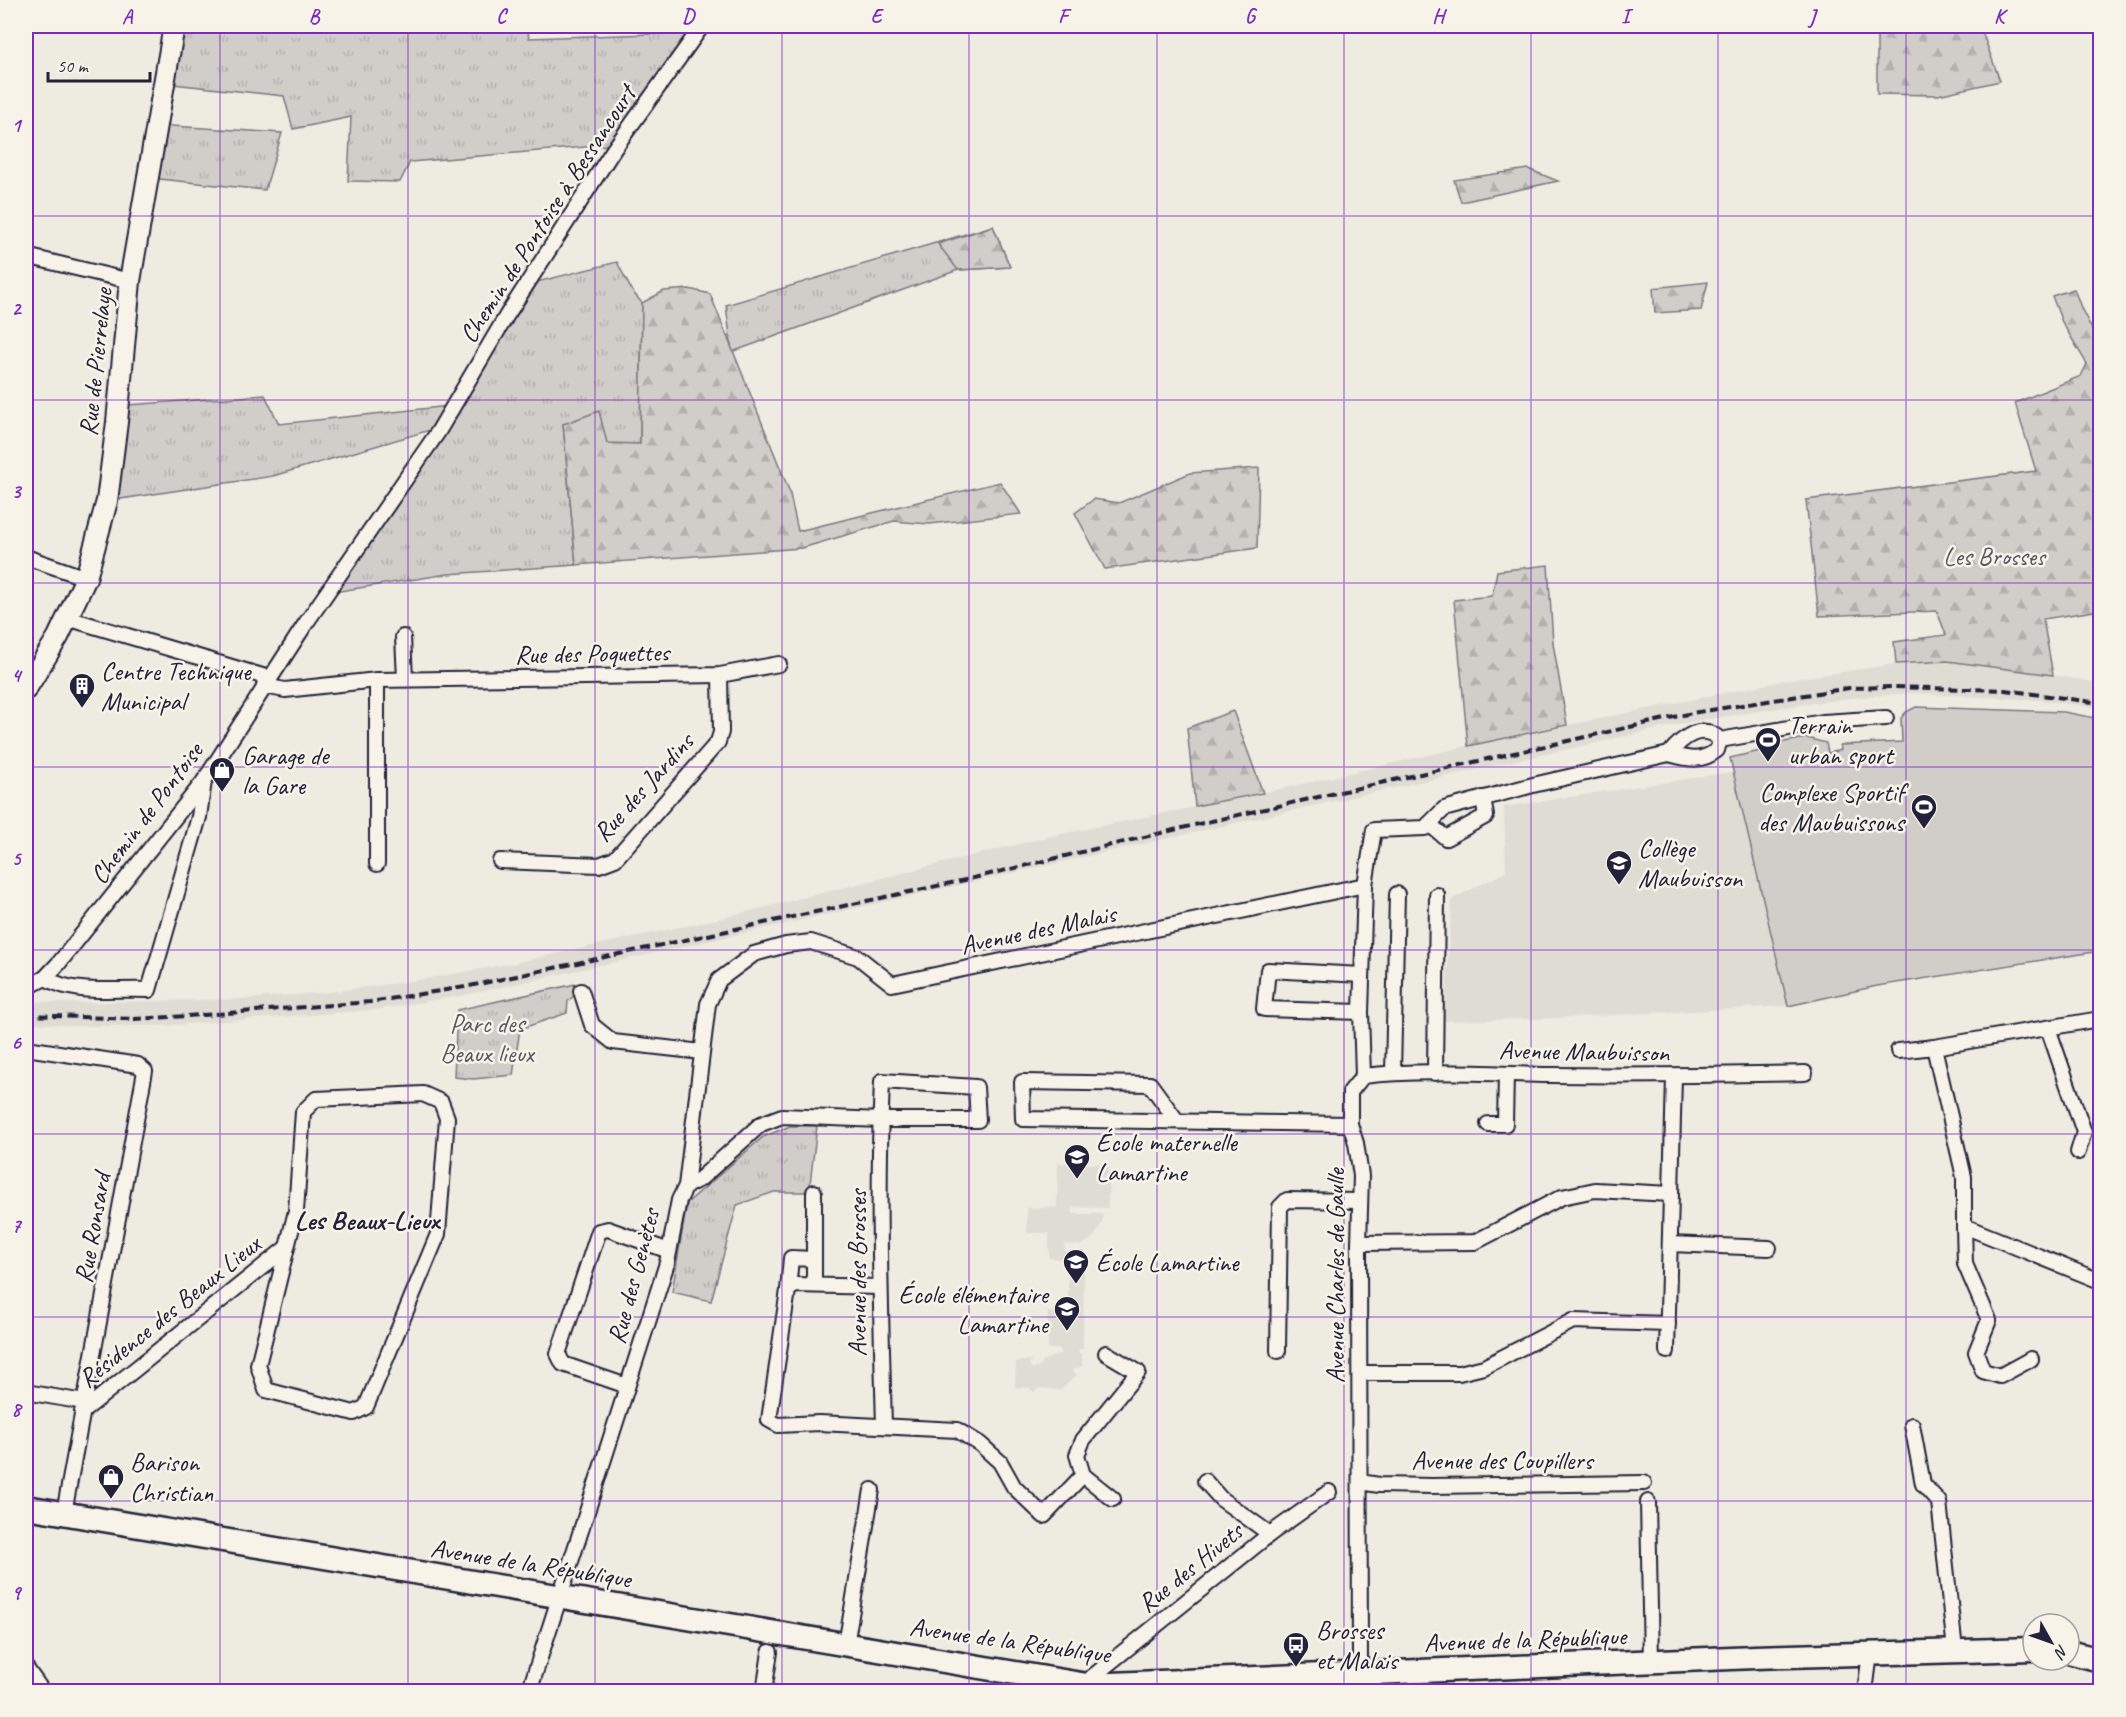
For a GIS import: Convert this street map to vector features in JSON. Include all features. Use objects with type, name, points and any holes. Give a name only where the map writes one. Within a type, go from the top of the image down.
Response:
[{"type":"main road","name":"Rue de Pierrelaye","points":[[26,689],[67,618],[86,578],[107,501],[130,280],[174,26]]},
{"type":"main road","name":"Avenue de la République","points":[[26,1507],[846,1645],[1074,1687],[1360,1673],[2021,1648]]},
{"type":"main road","points":[[2081,1655],[2100,1660]]},
{"type":"street","name":"Chemin de Pontoise à Bessancourt","points":[[438,432],[507,315],[614,149],[702,26]]},
{"type":"street","points":[[26,256],[130,280]]},
{"type":"street","name":"Chemin de Pontoise","points":[[45,978],[204,781],[267,682],[438,432]]},
{"type":"street","points":[[26,557],[86,578]]},
{"type":"street","name":"Rue des Poquettes","points":[[67,618],[267,682],[285,690],[405,679],[720,675],[779,664]]},
{"type":"street","points":[[403,637],[405,679]]},
{"type":"street","name":"Rue des Jardins","points":[[500,861],[598,865],[615,859],[718,742],[722,719],[720,675]]},
{"type":"street","points":[[377,680],[377,864]]},
{"type":"street","points":[[1720,740],[1823,722],[1886,718]]},
{"type":"street","points":[[1669,754],[1689,735],[1714,733],[1720,740]]},
{"type":"street","points":[[1483,798],[1486,816],[1446,838],[1429,824],[1444,808],[1533,785],[1669,754],[1701,759],[1717,750],[1720,740]]},
{"type":"street","points":[[26,988],[45,978],[60,986],[75,989],[149,990],[199,817],[204,781]]},
{"type":"street","name":"Avenue Charles de Gaulle","points":[[1360,1673],[1359,1243],[1361,1176],[1356,1143],[1350,1124],[1350,1092],[1363,1076],[1361,1012],[1365,885],[1374,830],[1425,828],[1429,824]]},
{"type":"street","name":"Avenue des Malais","points":[[734,968],[754,954],[786,945],[812,942],[858,957],[892,984],[1365,885]]},
{"type":"street","points":[[1393,1073],[1397,894]]},
{"type":"street","points":[[1435,1073],[1437,895]]},
{"type":"street","name":"Rue des Genètes","points":[[529,1692],[669,1251],[679,1200],[686,1186],[708,1004],[719,980],[734,968]]},
{"type":"street","points":[[1361,1012],[1264,1009],[1268,970],[1362,975]]},
{"type":"street","points":[[581,991],[592,1025],[613,1042],[702,1052]]},
{"type":"street","points":[[1898,1051],[2100,1019]]},
{"type":"street","points":[[2048,1028],[2084,1132],[2078,1152]]},
{"type":"street","points":[[1934,1047],[1964,1177],[1965,1264],[1989,1320],[1976,1352],[1983,1371],[2000,1376],[2031,1359]]},
{"type":"street","name":"Rue Ronsard","points":[[26,1048],[138,1065],[144,1071],[64,1513]]},
{"type":"street","name":"Avenue Maubuisson","points":[[1363,1076],[1435,1073],[1674,1077],[1806,1073]]},
{"type":"street","points":[[1488,1124],[1505,1124],[1506,1074]]},
{"type":"street","points":[[1667,1351],[1674,1077]]},
{"type":"street","name":"Avenue des Brosses","points":[[686,1186],[700,1179],[761,1124],[782,1116],[881,1120],[978,1120],[976,1087],[882,1081],[881,1120],[880,1287],[884,1426]]},
{"type":"street","points":[[1177,1121],[1150,1084],[1022,1082],[1023,1119],[1350,1124]]},
{"type":"street","name":"Résidence des Beaux Lieux","points":[[83,1407],[286,1248],[296,1211],[303,1112],[316,1099],[423,1094],[441,1102],[447,1118],[438,1234],[366,1407],[354,1413],[267,1390],[258,1365],[286,1248]]},
{"type":"street","points":[[1359,1243],[1475,1242],[1562,1197],[1594,1190],[1671,1194]]},
{"type":"street","points":[[814,1192],[814,1285]]},
{"type":"street","points":[[1278,1351],[1280,1207],[1287,1200],[1360,1201]]},
{"type":"street","points":[[1964,1226],[2100,1281]]},
{"type":"street","points":[[627,1386],[563,1364],[558,1354],[599,1232],[608,1229],[669,1251]]},
{"type":"street","points":[[1670,1244],[1769,1248]]},
{"type":"street","points":[[814,1259],[791,1258],[769,1420],[778,1425],[884,1426],[957,1430],[980,1444],[1000,1462],[1014,1487],[1044,1516],[1083,1475]]},
{"type":"street","points":[[788,1290],[795,1285],[880,1287]]},
{"type":"street","points":[[1360,1373],[1459,1373],[1484,1367],[1573,1321],[1668,1324]]},
{"type":"street","points":[[1106,1353],[1138,1372],[1083,1440],[1077,1455],[1083,1475],[1113,1499]]},
{"type":"street","points":[[26,1392],[83,1407]]},
{"type":"street","points":[[1912,1425],[1923,1484],[1939,1502],[1955,1650]]},
{"type":"street","points":[[1205,1481],[1221,1499],[1270,1534]]},
{"type":"street","name":"Avenue des Coupillers","points":[[1360,1482],[1378,1485],[1644,1483]]},
{"type":"street","points":[[846,1645],[872,1490]]},
{"type":"street","name":"Rue des Hivets","points":[[1074,1687],[1092,1677],[1270,1534],[1329,1492]]},
{"type":"street","points":[[1648,1502],[1652,1662]]},
{"type":"street","points":[[764,1692],[770,1652]]},
{"type":"street","points":[[1865,1692],[1870,1653]]},
{"type":"street","points":[[26,1668],[43,1692]]},
{"type":"shaded area","points":[[1947,661],[2100,683],[2100,708],[2037,700],[1910,693],[1850,698],[1779,708],[1689,722],[466,995],[374,1010],[161,1026],[74,1026],[26,1022],[26,1001],[67,1003],[243,999],[330,992],[419,980],[514,963],[722,918],[1047,837],[1263,793],[1468,746],[1787,680],[1896,664]]},
{"type":"shaded area","name":"Collège Maubuisson","points":[[1733,772],[1788,1006],[1537,1019],[1444,1021],[1452,899],[1506,872],[1504,807]]},
{"type":"shaded area","name":"École Lamartine","points":[[1058,1163],[1109,1164],[1108,1208],[1072,1207],[1073,1214],[1103,1214],[1102,1223],[1094,1237],[1087,1242],[1081,1245],[1064,1244],[1065,1251],[1084,1251],[1083,1349],[1079,1349],[1078,1353],[1082,1354],[1082,1367],[1072,1370],[1077,1375],[1061,1390],[1039,1388],[1034,1392],[1030,1388],[1015,1387],[1016,1362],[1032,1360],[1029,1364],[1032,1368],[1039,1368],[1042,1361],[1060,1354],[1060,1349],[1048,1349],[1048,1312],[1068,1312],[1068,1259],[1049,1258],[1049,1233],[1027,1233],[1027,1208],[1057,1207]]},
{"type":"green space","points":[[174,26],[527,26],[529,38],[684,33],[697,40],[618,152],[608,145],[410,162],[400,182],[348,181],[351,117],[293,129],[284,96],[164,83]]},
{"type":"green space","points":[[1877,26],[1980,26],[2000,81],[1938,95],[1877,94]]},
{"type":"green space","points":[[156,125],[282,133],[265,190],[150,178]]},
{"type":"green space","points":[[1528,169],[1558,181],[1461,202],[1454,180]]},
{"type":"green space","points":[[993,226],[1010,267],[958,270],[732,352],[726,305]]},
{"type":"green space","points":[[993,226],[1010,267],[958,270],[938,244]]},
{"type":"green space","points":[[617,262],[632,291],[642,303],[640,444],[607,444],[563,424],[576,565],[448,574],[327,593],[447,425],[273,476],[107,501],[114,406],[265,395],[279,424],[459,405],[534,280],[537,282]]},
{"type":"green space","points":[[1708,282],[1701,310],[1655,313],[1653,288]]},
{"type":"green space","points":[[689,289],[710,294],[789,490],[798,531],[1000,482],[1021,514],[929,524],[894,521],[802,548],[576,565],[563,424],[599,411],[607,443],[640,444],[642,303],[664,291]]},
{"type":"green space","name":"Les Brosses","points":[[2074,289],[2100,345],[2100,610],[2043,619],[2053,675],[1947,661],[1896,664],[1894,642],[1946,635],[1937,611],[1819,616],[1806,500],[2036,471],[2015,403],[2081,376],[2087,364],[2062,322],[2052,296]]},
{"type":"green space","points":[[1259,468],[1257,548],[1105,569],[1075,513],[1094,499],[1119,503],[1190,473]]},
{"type":"green space","points":[[1548,565],[1553,643],[1567,725],[1468,746],[1454,600],[1492,596],[1497,571]]},
{"type":"green space","name":"Complexe Sportif des Maubuissons","points":[[1916,707],[2064,712],[2100,719],[2100,951],[1877,986],[1788,1006],[1730,758],[1760,751],[1778,743],[1807,738],[1826,743],[1828,753],[1841,750],[1840,745],[1902,742],[1901,718],[1906,712]]},
{"type":"green space","points":[[1233,711],[1263,793],[1195,806],[1187,728]]},
{"type":"green space","name":"Parc des Beaux lieux","points":[[576,984],[578,992],[568,1001],[567,1013],[520,1029],[513,1075],[473,1079],[454,1077],[457,1010]]},
{"type":"green space","points":[[790,1126],[817,1126],[809,1192],[774,1192],[737,1205],[711,1301],[672,1292],[687,1203],[763,1137]]},
{"type":"railway","points":[[26,1015],[134,1019],[203,1015],[370,1002],[465,987],[965,880],[1207,822],[1692,713],[1849,688],[2005,690],[2100,703]]},
{"type":"place","name":"Centre Technique Municipal","points":[[82,709]]},
{"type":"place","name":"Terrain urban sport","points":[[1768,763]]},
{"type":"place","name":"Garage de la Gare","points":[[222,793]]},
{"type":"place","name":"Complexe Sportif des Maubuissons","points":[[1924,830]]},
{"type":"place","name":"Collège Maubuisson","points":[[1619,886]]},
{"type":"place","name":"École maternelle Lamartine","points":[[1077,1180]]},
{"type":"place","name":"École Lamartine","points":[[1076,1285]]},
{"type":"place","name":"École élémentaire Lamartine","points":[[1067,1332]]},
{"type":"place","name":"Barison Christian","points":[[111,1500]]},
{"type":"place","name":"Brosses et Malais","points":[[1296,1668]]},
{"type":"district","name":"Les Beaux-Lieux","points":[[367,1220]]}]
